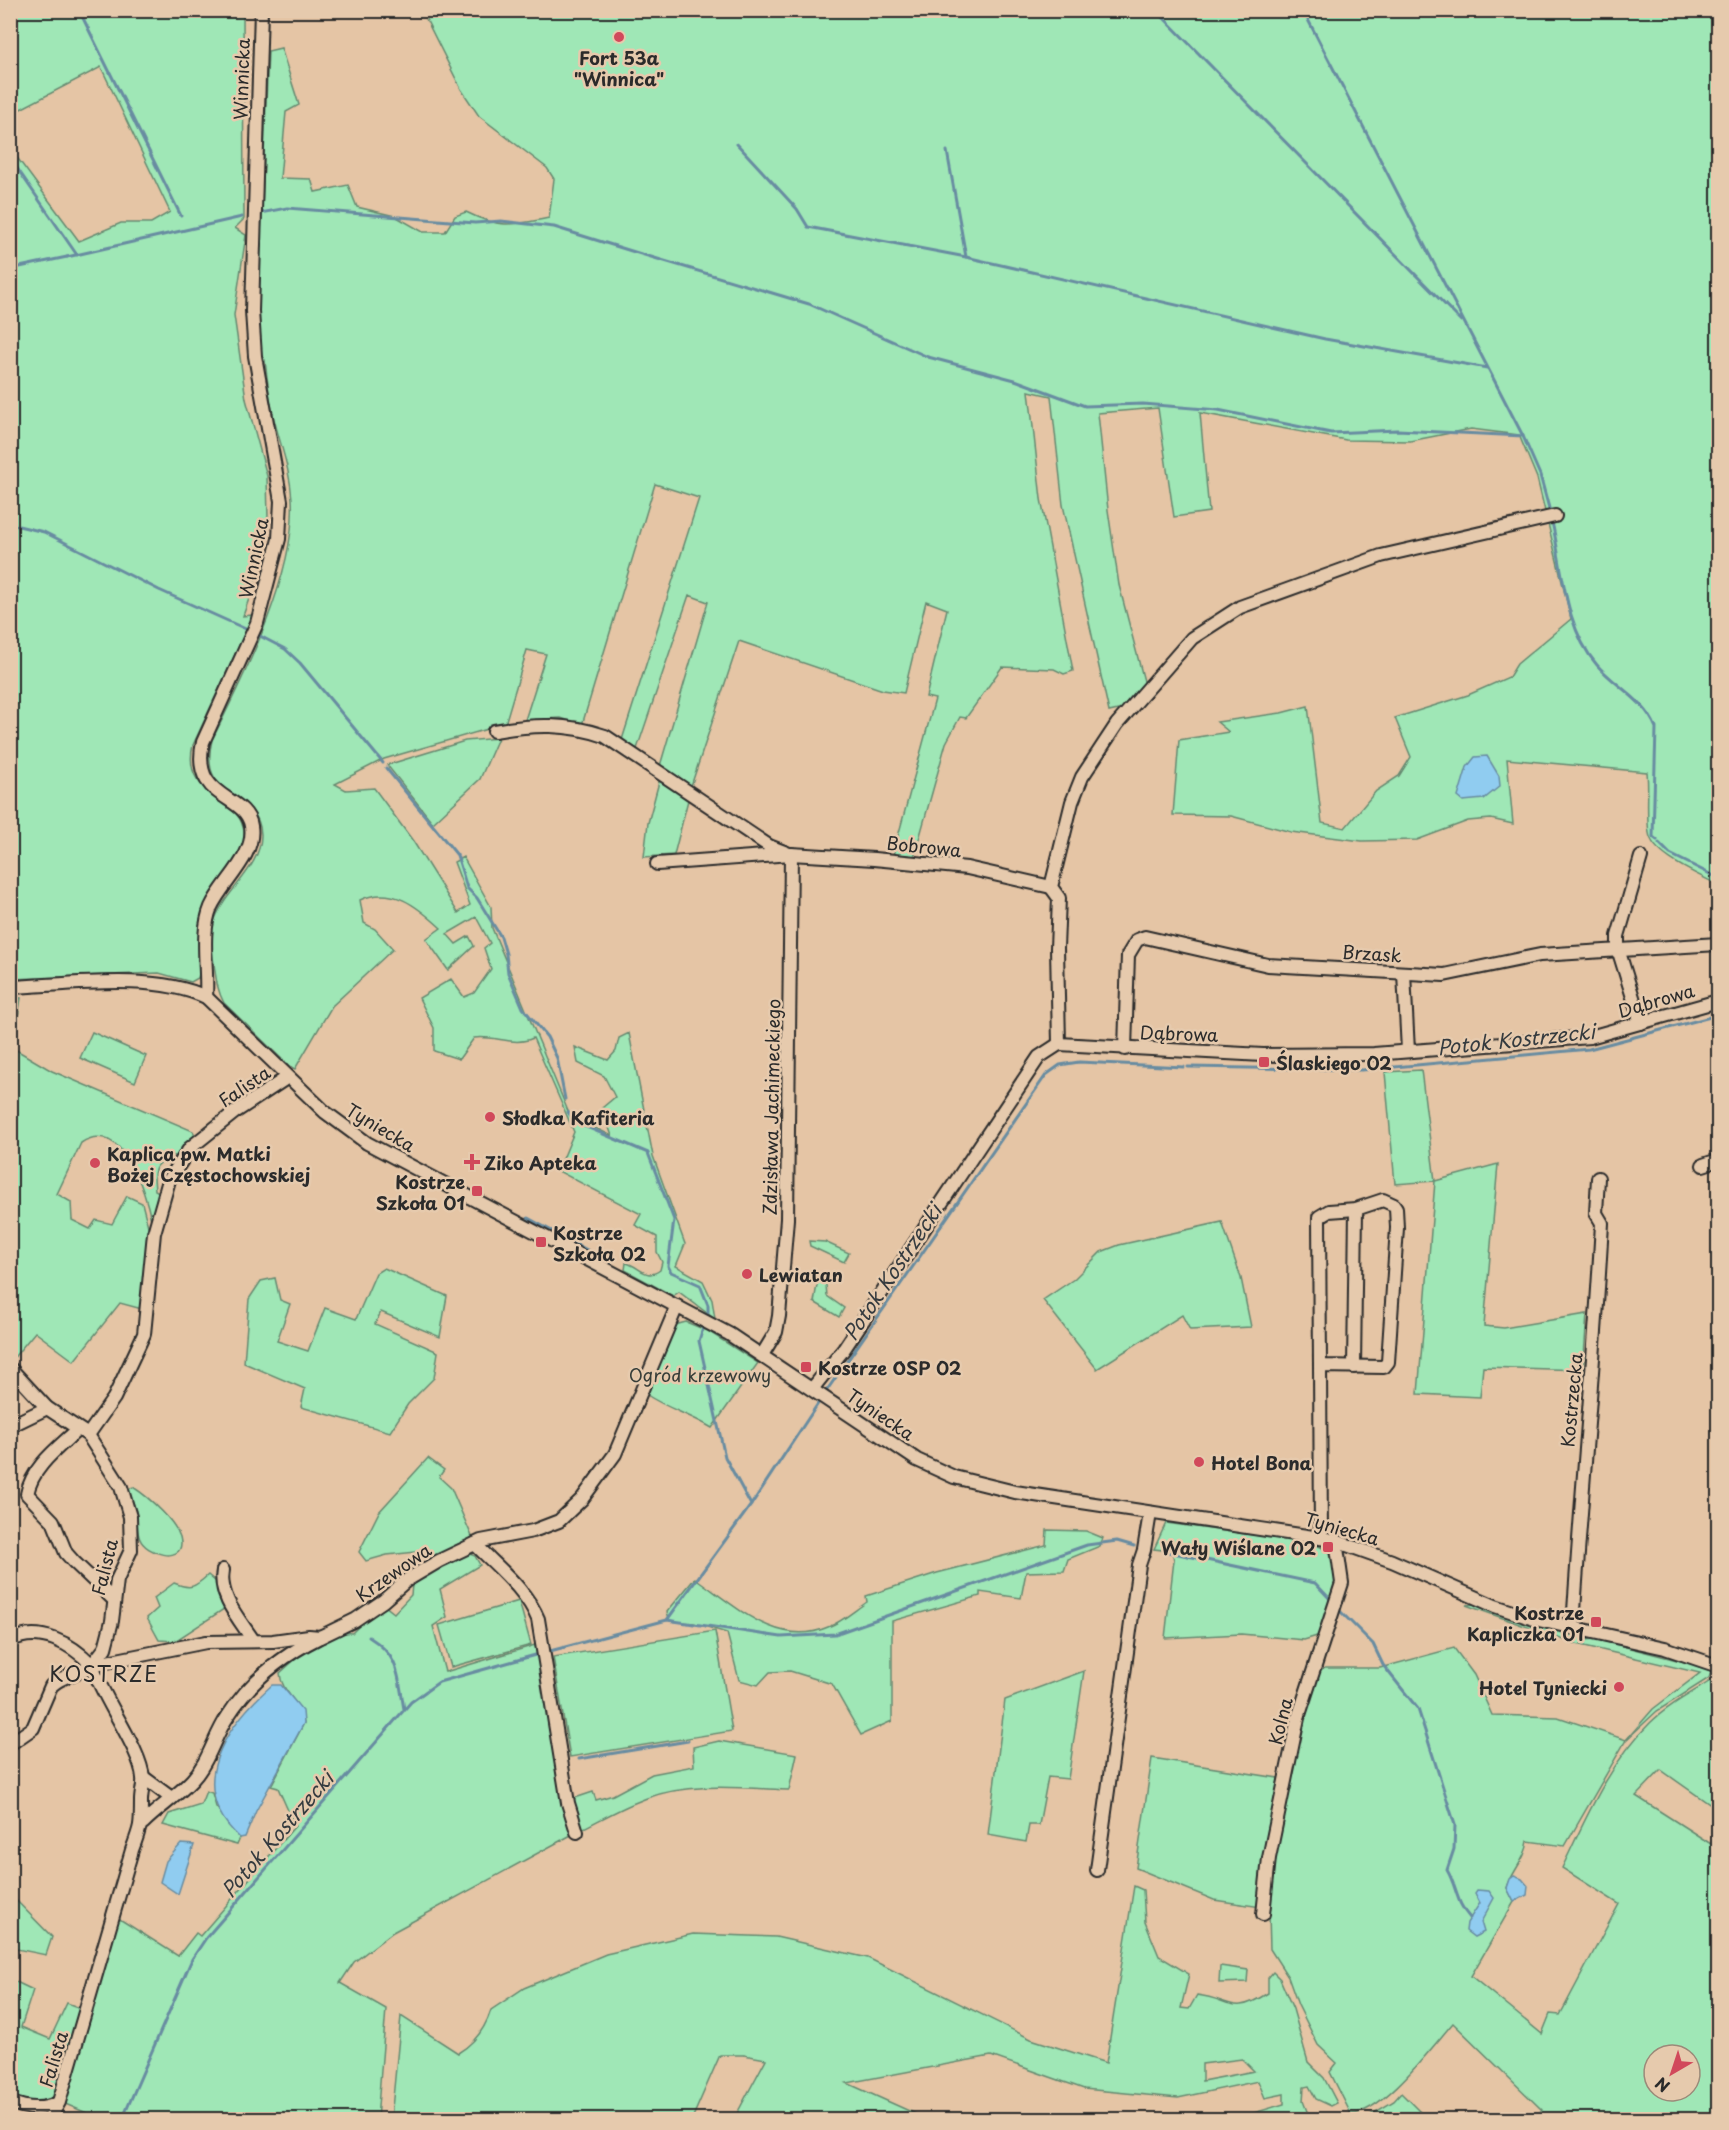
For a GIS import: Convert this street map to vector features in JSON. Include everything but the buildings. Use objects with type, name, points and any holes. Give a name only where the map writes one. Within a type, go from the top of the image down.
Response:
[{"type":"street","name":"Winnicka","points":[[206,997],[205,924],[224,885],[248,850],[251,824],[244,813],[205,779],[199,760],[203,742],[257,623],[279,539],[281,501],[255,356],[252,311],[261,10]]},
{"type":"street","points":[[821,1395],[844,1349],[1039,1057],[1059,1044],[1057,948],[1059,898],[1051,887],[1072,802],[1082,777],[1117,724],[1192,638],[1240,607],[1381,556],[1555,516]]},
{"type":"street","name":"Bobrowa","points":[[494,731],[547,724],[585,729],[605,736],[792,859]]},
{"type":"street","points":[[1641,857],[1618,936],[1618,949],[1641,1023]]},
{"type":"street","name":"Bobrowa","points":[[657,864],[792,859],[924,862],[967,868],[1051,887]]},
{"type":"street","name":"Zdzisława Jachimeckiego","points":[[762,1355],[776,1332],[779,1316],[787,1219],[792,859]]},
{"type":"street","name":"Brzask","points":[[1125,1049],[1128,955],[1137,940],[1145,937],[1268,965],[1454,974],[1498,962],[1540,955],[1719,944]]},
{"type":"street","points":[[1404,973],[1408,1051]]},
{"type":"street","name":"Tyniecka","points":[[10,987],[145,983],[185,988],[206,997],[341,1126],[367,1143],[677,1306],[762,1355],[917,1460],[954,1477],[1015,1492],[1321,1537],[1392,1561],[1495,1606],[1573,1628],[1665,1648],[1719,1666]]},
{"type":"street","name":"Dąbrowa","points":[[1059,1044],[1274,1055],[1408,1051],[1590,1037],[1719,1001]]},
{"type":"street","name":"Falista","points":[[49,2120],[58,2102],[132,1850],[143,1823],[141,1801],[143,1777],[132,1749],[96,1679],[92,1665],[105,1648],[112,1621],[117,1580],[131,1550],[130,1517],[121,1487],[82,1432],[114,1398],[144,1334],[154,1233],[169,1180],[190,1148],[235,1112],[288,1077]]},
{"type":"street","points":[[1703,1165],[1719,1160]]},
{"type":"street","name":"Kostrzecka","points":[[1573,1628],[1585,1435],[1600,1264],[1602,1223],[1596,1213],[1598,1178]]},
{"type":"street","points":[[1320,1366],[1372,1369],[1384,1367],[1388,1362],[1397,1228],[1396,1209],[1389,1202],[1383,1200],[1356,1209],[1322,1213],[1317,1223],[1321,1537]]},
{"type":"street","points":[[1354,1367],[1356,1209]]},
{"type":"street","name":"Krzewowa","points":[[10,1744],[33,1728],[51,1686],[56,1681],[82,1672],[92,1665],[206,1642],[320,1637],[355,1620],[431,1566],[475,1544],[534,1531],[559,1521],[582,1498],[615,1454],[677,1306]]},
{"type":"street","points":[[10,1368],[47,1408],[82,1432],[45,1460],[28,1486],[27,1494],[53,1521],[66,1553],[113,1599]]},
{"type":"street","points":[[10,1426],[47,1408]]},
{"type":"street","points":[[1097,1870],[1138,1565],[1144,1550],[1150,1513]]},
{"type":"street","name":"Kolna","points":[[1263,1914],[1269,1858],[1298,1718],[1342,1583],[1336,1541]]},
{"type":"street","points":[[475,1544],[532,1606],[544,1652],[568,1803],[577,1832]]},
{"type":"street","points":[[223,1570],[221,1585],[226,1598],[253,1640]]},
{"type":"street","points":[[10,1641],[18,1637],[40,1636],[62,1641],[79,1651],[92,1665]]},
{"type":"street","points":[[143,1823],[192,1780],[210,1753],[227,1716],[251,1686],[296,1649],[320,1637]]},
{"type":"street","points":[[143,1777],[170,1797]]},
{"type":"street","points":[[10,2102],[21,2107],[46,2109],[58,2102]]},
{"type":"green space","points":[[11,11],[243,11],[244,219],[235,228],[246,235],[234,315],[246,399],[267,476],[268,519],[260,567],[243,616],[253,615],[193,745],[191,763],[195,776],[203,787],[234,811],[241,821],[244,834],[239,856],[210,897],[200,919],[200,971],[198,978],[191,982],[159,973],[11,979],[10,148],[79,241],[121,223],[151,223],[170,212],[101,67],[11,114]]},
{"type":"green space","points":[[422,11],[1718,11],[1718,885],[1667,857],[1652,841],[1648,825],[1647,772],[1507,759],[1513,824],[1491,819],[1468,821],[1417,840],[1362,841],[1291,832],[1231,816],[1173,815],[1179,740],[1229,732],[1217,722],[1281,713],[1308,706],[1322,823],[1345,828],[1376,791],[1399,776],[1411,757],[1395,718],[1468,695],[1509,677],[1517,664],[1571,619],[1537,478],[1519,435],[1471,429],[1410,441],[1346,440],[1200,413],[1209,512],[1174,517],[1158,408],[1098,413],[1108,510],[1119,585],[1145,685],[1127,708],[1109,712],[1063,505],[1051,396],[1029,391],[1041,499],[1073,671],[1064,674],[1054,669],[1002,667],[966,718],[960,717],[946,743],[914,857],[893,855],[935,699],[926,697],[947,609],[926,601],[904,693],[883,690],[739,641],[691,786],[660,766],[708,602],[689,595],[636,752],[621,743],[699,498],[655,484],[582,725],[561,718],[525,720],[546,654],[527,650],[505,724],[384,759],[335,784],[346,790],[374,788],[413,841],[458,913],[470,905],[454,862],[463,857],[491,907],[492,928],[570,1116],[612,1136],[602,1108],[615,1097],[604,1076],[578,1063],[575,1047],[608,1060],[616,1051],[619,1038],[629,1033],[653,1156],[685,1244],[676,1266],[703,1281],[712,1300],[715,1319],[679,1292],[673,1296],[625,1270],[626,1263],[651,1274],[660,1270],[662,1262],[657,1252],[657,1237],[635,1225],[641,1214],[558,1171],[574,1132],[533,1038],[512,1041],[474,1038],[459,1059],[434,1051],[434,1028],[419,998],[451,979],[464,997],[474,993],[491,969],[484,948],[490,943],[476,917],[447,934],[456,944],[469,936],[474,946],[448,970],[426,939],[441,928],[423,912],[393,896],[372,896],[360,900],[364,923],[375,929],[393,949],[332,1006],[295,1069],[289,1066],[224,1003],[217,984],[212,943],[214,922],[225,900],[255,858],[260,846],[261,834],[258,820],[250,809],[220,786],[213,775],[210,760],[212,740],[239,686],[266,623],[286,558],[291,528],[291,488],[273,412],[265,360],[262,361],[258,314],[268,51],[281,48],[299,105],[286,112],[280,178],[311,179],[315,192],[348,185],[357,207],[395,216],[423,232],[445,232],[455,216],[466,212],[488,221],[507,224],[549,218],[554,179],[547,168],[479,116],[461,89]]},
{"type":"green space","points":[[498,738],[480,779],[433,823],[387,765],[465,741]]},
{"type":"green space","points":[[660,778],[689,796],[674,855],[644,857],[648,823]]},
{"type":"green space","points":[[10,997],[21,998],[13,1048],[52,1071],[193,1131],[195,1135],[177,1157],[172,1155],[156,1168],[154,1172],[155,1190],[159,1192],[151,1220],[144,1193],[130,1161],[120,1148],[109,1140],[96,1137],[81,1143],[57,1194],[71,1202],[72,1220],[90,1229],[96,1220],[112,1224],[127,1196],[142,1203],[150,1234],[142,1309],[120,1303],[74,1361],[35,1332],[11,1361]]},
{"type":"green space","points":[[92,1032],[146,1056],[135,1082],[80,1058]]},
{"type":"green space","points":[[1421,1070],[1435,1181],[1395,1184],[1385,1072]]},
{"type":"green space","points":[[1498,1164],[1484,1326],[1504,1328],[1587,1314],[1583,1370],[1483,1367],[1480,1397],[1418,1394],[1435,1181]]},
{"type":"green space","points":[[1222,1222],[1241,1278],[1251,1327],[1190,1330],[1182,1315],[1097,1369],[1043,1300],[1074,1279],[1101,1252],[1119,1245]]},
{"type":"green space","points":[[809,1241],[825,1242],[849,1253],[844,1262],[810,1246]]},
{"type":"green space","points":[[384,1268],[447,1296],[440,1337],[381,1312],[375,1324],[438,1352],[434,1378],[408,1404],[390,1432],[301,1407],[305,1389],[244,1363],[249,1299],[261,1281],[275,1278],[280,1300],[290,1304],[277,1341],[308,1351],[325,1308],[356,1319],[376,1273]]},
{"type":"green space","points":[[819,1273],[825,1273],[827,1296],[844,1308],[839,1317],[814,1302]]},
{"type":"green space","name":"Ogród krzewowy","points":[[686,1322],[708,1331],[758,1363],[712,1428],[647,1395],[675,1325]]},
{"type":"green space","points":[[428,1458],[444,1470],[439,1477],[451,1488],[473,1539],[430,1562],[426,1551],[387,1555],[366,1561],[359,1552],[379,1512]]},
{"type":"green space","points":[[133,1487],[154,1504],[175,1527],[181,1542],[180,1549],[176,1553],[170,1555],[155,1552],[143,1544],[139,1536],[136,1511],[128,1489]]},
{"type":"green space","points":[[1166,1523],[1313,1543],[1334,1554],[1338,1577],[1323,1629],[1317,1636],[1304,1640],[1241,1634],[1165,1638],[1174,1560],[1172,1551],[1154,1549]]},
{"type":"green space","points":[[1047,1530],[1086,1531],[1103,1538],[1100,1546],[1068,1559],[1064,1571],[1026,1572],[1021,1598],[980,1592],[980,1596],[892,1621],[892,1721],[861,1735],[832,1684],[790,1671],[770,1672],[758,1685],[739,1680],[727,1633],[694,1623],[670,1621],[667,1612],[695,1578],[757,1620],[774,1628],[791,1632],[809,1632],[828,1627],[843,1619],[867,1602],[866,1596],[937,1573],[1046,1545]]},
{"type":"green space","points":[[467,1553],[475,1556],[480,1565],[440,1589],[447,1617],[433,1626],[445,1672],[535,1645],[573,1834],[393,1932],[354,1962],[340,1983],[386,2009],[377,2119],[101,2119],[63,2103],[118,1918],[178,1956],[196,1933],[200,1936],[295,1826],[278,1788],[271,1786],[304,1723],[300,1709],[284,1687],[280,1673],[303,1653],[323,1640],[343,1633],[352,1633],[371,1614],[385,1606],[394,1613],[411,1595],[412,1585],[422,1576]]},
{"type":"green space","points":[[208,1575],[216,1582],[218,1596],[224,1609],[175,1641],[159,1640],[147,1618],[158,1608],[154,1598],[174,1583],[189,1587]]},
{"type":"green space","points":[[519,1601],[531,1645],[451,1667],[439,1625]]},
{"type":"green space","points":[[1474,1604],[1514,1619],[1582,1636],[1584,1640],[1595,1639],[1712,1669],[1709,1678],[1657,1711],[1626,1740],[1653,1709],[1700,1673],[1572,1643],[1466,1605]]},
{"type":"green space","points":[[715,1631],[732,1731],[570,1757],[553,1657]]},
{"type":"green space","points":[[1454,1648],[1474,1675],[1492,1715],[1558,1717],[1626,1740],[1565,1846],[1528,1841],[1525,1854],[1507,1888],[1514,1902],[1471,1976],[1542,2034],[1550,2014],[1560,2015],[1619,1904],[1562,1868],[1580,1830],[1600,1791],[1636,1738],[1666,1710],[1718,1676],[1718,1810],[1661,1770],[1636,1796],[1711,1844],[1718,1826],[1718,2119],[1532,2119],[1542,2110],[1453,2023],[1392,2091],[1364,2111],[1351,2114],[1330,2072],[1337,2063],[1318,2045],[1298,2005],[1288,1977],[1270,1949],[1269,1913],[1275,1854],[1298,1737],[1315,1675],[1325,1668],[1380,1668]]},
{"type":"green space","points":[[1084,1671],[1068,1779],[1048,1777],[1039,1825],[1029,1825],[1026,1842],[988,1835],[1005,1700]]},
{"type":"green space","points":[[719,1741],[797,1754],[789,1790],[717,1787],[664,1793],[630,1805],[580,1830],[572,1799],[593,1792],[596,1800],[613,1795],[652,1774],[694,1766],[693,1747]]},
{"type":"green space","points":[[1152,1758],[1278,1778],[1261,1907],[1214,1900],[1136,1868]]},
{"type":"green space","points":[[206,1791],[212,1793],[216,1807],[240,1838],[237,1845],[163,1825],[169,1814],[201,1804]]},
{"type":"green space","points":[[1134,1886],[1143,1890],[1145,1922],[1159,1956],[1189,1974],[1181,2008],[1189,2009],[1197,1995],[1232,2004],[1246,2004],[1268,1993],[1268,1978],[1273,1972],[1280,1979],[1293,2009],[1308,2062],[1324,2078],[1337,2103],[1331,2106],[1316,2099],[1309,2086],[1304,2087],[1303,2101],[1310,2119],[1234,2119],[1284,2104],[1284,2094],[1265,2098],[1258,2081],[1178,2098],[1084,2089],[991,2056],[847,2083],[927,2119],[734,2119],[766,2059],[744,2055],[720,2055],[692,2119],[391,2119],[401,2016],[458,2053],[479,2035],[491,2010],[524,1988],[606,1954],[693,1934],[776,1937],[868,1958],[1031,2039],[1106,2063]],"holes":[[[1242,2059],[1254,2071],[1202,2081],[1202,2064]]]},
{"type":"green space","points":[[10,1894],[52,1937],[46,1955],[17,1949],[11,1963]]},
{"type":"green space","points":[[1220,1966],[1248,1970],[1247,1982],[1219,1983]]},
{"type":"green space","points":[[10,1979],[33,1990],[21,2027],[50,2039],[67,2003],[85,2010],[54,2097],[49,2099],[26,2102],[11,2095]]},
{"type":"green space","points":[[1401,2093],[1427,2119],[1364,2119],[1394,2101]]},
{"type":"water","points":[[1487,756],[1499,776],[1500,786],[1484,799],[1463,801],[1458,797],[1467,767],[1475,757]]},
{"type":"water","points":[[272,1685],[281,1685],[303,1711],[304,1723],[256,1811],[245,1837],[240,1838],[223,1818],[214,1798],[213,1778],[217,1757],[240,1719]]},
{"type":"water","points":[[181,1844],[194,1845],[178,1894],[160,1882],[166,1861]]},
{"type":"water","points":[[1514,1876],[1522,1879],[1528,1886],[1527,1895],[1514,1902],[1507,1888],[1510,1879]]},
{"type":"water","points":[[1477,1890],[1489,1891],[1494,1898],[1481,1922],[1484,1932],[1474,1937],[1466,1931],[1467,1923],[1480,1903],[1475,1893]]},
{"type":"waterway","points":[[79,10],[181,216]]},
{"type":"waterway","points":[[1156,10],[1461,321]]},
{"type":"waterway","points":[[1303,10],[1523,436],[1540,475],[1550,512]]},
{"type":"waterway","points":[[737,144],[797,209],[808,227],[966,257],[1325,339],[1487,368]]},
{"type":"waterway","points":[[947,151],[966,257]]},
{"type":"waterway","points":[[10,158],[77,255]]},
{"type":"waterway","points":[[261,213],[287,208],[475,223],[501,221],[554,227],[809,304],[928,357],[1015,380],[1085,406],[1143,404],[1218,410],[1331,433],[1397,430],[1523,436]]},
{"type":"waterway","points":[[67,257],[242,217]]},
{"type":"waterway","points":[[10,269],[67,257]]},
{"type":"waterway","points":[[1552,522],[1566,597],[1586,650],[1597,665],[1645,709],[1656,728],[1653,837],[1657,840]]},
{"type":"waterway","points":[[10,524],[44,532],[159,590],[248,630]]},
{"type":"waterway","points":[[260,636],[285,649],[300,663],[383,763]]},
{"type":"waterway","points":[[386,768],[457,855],[467,888],[477,898],[501,937],[508,973],[523,1008],[547,1037],[557,1058],[565,1099]]},
{"type":"waterway","points":[[1659,843],[1670,854],[1718,878]]},
{"type":"waterway","name":"Potok Kostrzecki","points":[[1312,1069],[1362,1070],[1589,1049],[1718,1015]]},
{"type":"waterway","name":"Potok Kostrzecki","points":[[825,1393],[1046,1075],[1060,1065],[1079,1062],[1184,1067]]},
{"type":"waterway","name":"Potok Kostrzecki","points":[[1188,1067],[1310,1069]]},
{"type":"waterway","points":[[568,1112],[575,1122],[648,1153],[674,1220],[668,1266],[671,1272],[700,1285],[708,1305],[708,1313]]},
{"type":"waterway","points":[[528,1218],[611,1263]]},
{"type":"waterway","points":[[703,1328],[699,1341],[725,1457],[751,1505]]},
{"type":"waterway","name":"Potok Kostrzecki","points":[[550,1651],[667,1620],[751,1505],[821,1399]]},
{"type":"waterway","points":[[667,1620],[781,1637],[835,1634],[1087,1545],[1117,1541],[1134,1546]]},
{"type":"waterway","points":[[1164,1551],[1315,1583],[1331,1600]]},
{"type":"waterway","points":[[1339,1610],[1373,1644],[1383,1665],[1418,1709],[1455,1825],[1454,1849],[1447,1870],[1459,1901],[1470,1918]]},
{"type":"waterway","points":[[369,1637],[379,1644],[392,1659],[404,1709]]},
{"type":"waterway","name":"Potok Kostrzecki","points":[[122,2120],[192,1959],[206,1938],[411,1702],[439,1682],[539,1654]]},
{"type":"waterway","points":[[579,1759],[688,1741]]},
{"type":"place","name":"Fort 53a \"Winnica\"","points":[[619,37]]},
{"type":"place","name":"Ślaskiego 02","points":[[1264,1062]]},
{"type":"place","name":"Słodka Kafiteria","points":[[490,1117]]},
{"type":"place","name":"Ziko Apteka","points":[[472,1162]]},
{"type":"place","name":"Kaplica pw. Matki Bożej Częstochowskiej","points":[[95,1163]]},
{"type":"place","name":"Kostrze Szkoła 01","points":[[477,1191]]},
{"type":"place","name":"Kostrze Szkoła 02","points":[[541,1242]]},
{"type":"place","name":"Lewiatan","points":[[747,1274]]},
{"type":"place","name":"Kostrze OSP 02","points":[[806,1367]]},
{"type":"place","name":"Hotel Bona","points":[[1199,1462]]},
{"type":"place","name":"Wały Wiślane 02","points":[[1328,1547]]},
{"type":"place","name":"Kostrze Kapliczka 01","points":[[1596,1622]]},
{"type":"place","name":"Hotel Tyniecki","points":[[1619,1687]]},
{"type":"district","name":"KOSTRZE","points":[[104,1673]]}]
